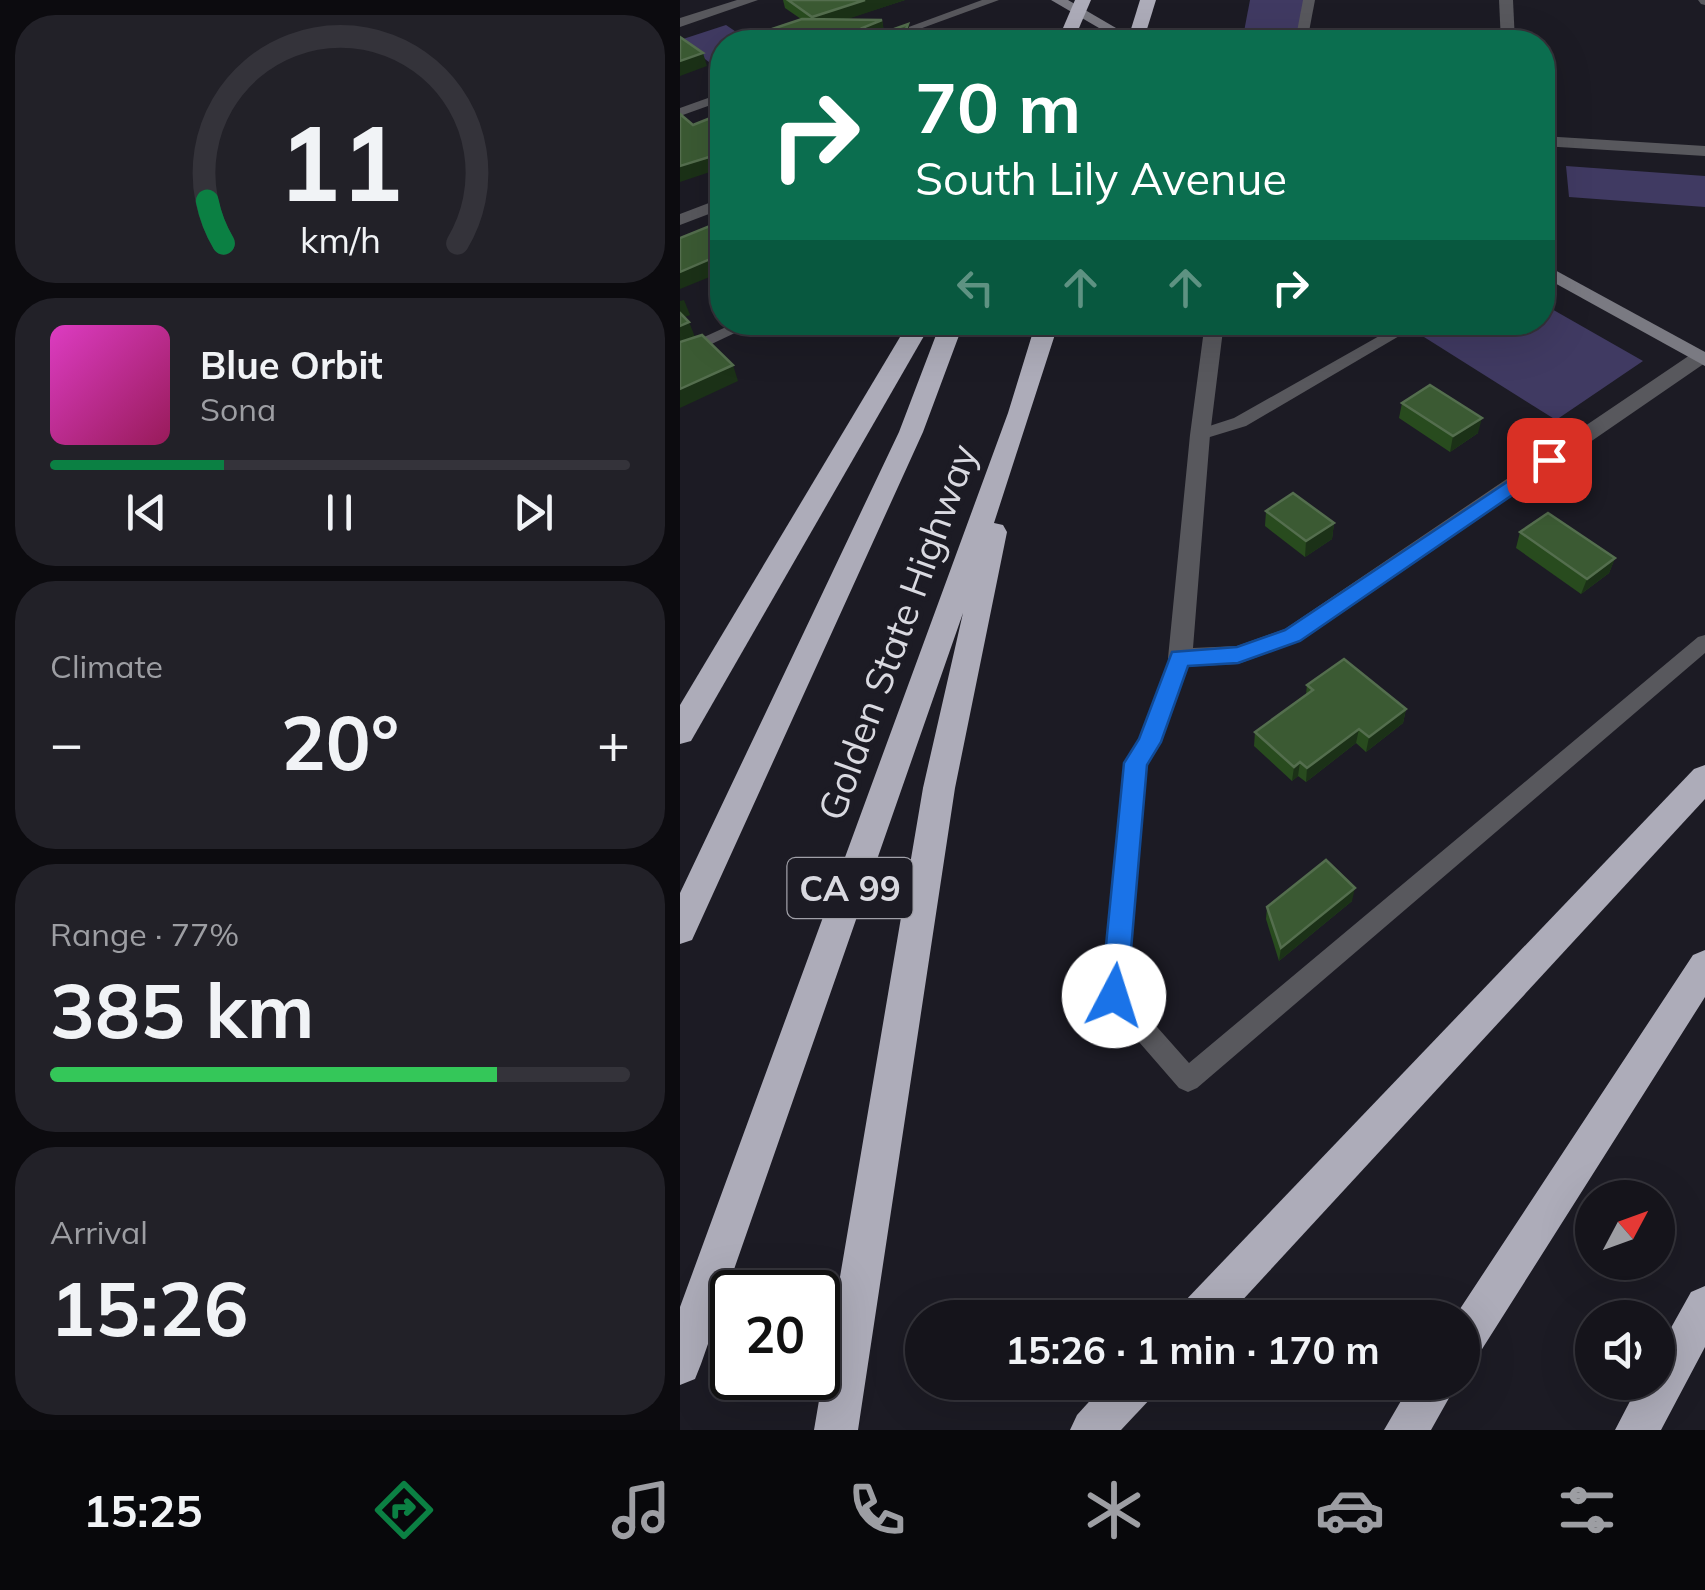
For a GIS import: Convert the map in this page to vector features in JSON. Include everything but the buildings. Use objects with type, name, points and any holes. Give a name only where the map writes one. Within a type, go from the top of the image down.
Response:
[{"type":"highway","points":[[1070,30],[1083,0]]},
{"type":"highway","points":[[1138,30],[1148,0]]},
{"type":"highway","points":[[680,732],[913,335]]},
{"type":"highway","name":"Golden State Highway","points":[[680,930],[911,432],[948,335]]},
{"type":"highway","name":"Golden State Highway","points":[[680,1364],[1020,413],[1044,335]]},
{"type":"highway","points":[[836,1430],[938,788],[1020,413]]},
{"type":"highway","points":[[1215,1300],[1705,778]]},
{"type":"highway","points":[[1480,1314],[1705,966]]},
{"type":"highway","points":[[1636,1430],[1705,1306]]},
{"type":"highway","points":[[1092,1430],[1120,1400]]},
{"type":"highway","points":[[1406,1430],[1425,1400]]},
{"type":"street","points":[[680,23],[751,0]]},
{"type":"street","points":[[1058,0],[1112,30]]},
{"type":"street","points":[[1506,0],[1507,30]]},
{"type":"street","points":[[1555,142],[1705,151]]},
{"type":"street","points":[[680,220],[710,209]]},
{"type":"street","points":[[1213,335],[1200,434],[1180,658],[1238,655],[1293,636],[1702,358],[1555,275]]},
{"type":"lane","points":[[908,30],[993,0]]},
{"type":"lane","points":[[1304,30],[1309,0]]},
{"type":"lane","points":[[680,112],[710,101]]},
{"type":"lane","points":[[680,354],[722,335]]},
{"type":"lane","points":[[1200,434],[1240,422],[1393,335]]},
{"type":"lane","points":[[1180,658],[1149,742],[1136,763],[1114,996],[1188,1080],[1705,642]]},
{"type":"shaded area","points":[[1250,0],[1305,0],[1300,30],[1244,30]]},
{"type":"shaded area","points":[[710,30],[710,63],[680,40]]},
{"type":"shaded area","points":[[1566,166],[1705,176],[1705,207],[1569,197]]},
{"type":"shaded area","points":[[1555,311],[1643,361],[1556,420],[1424,337],[1555,335]]},
{"type":"route","points":[[1114,996],[1136,763],[1149,742],[1180,658],[1238,655],[1293,636],[1549,460]]}]
